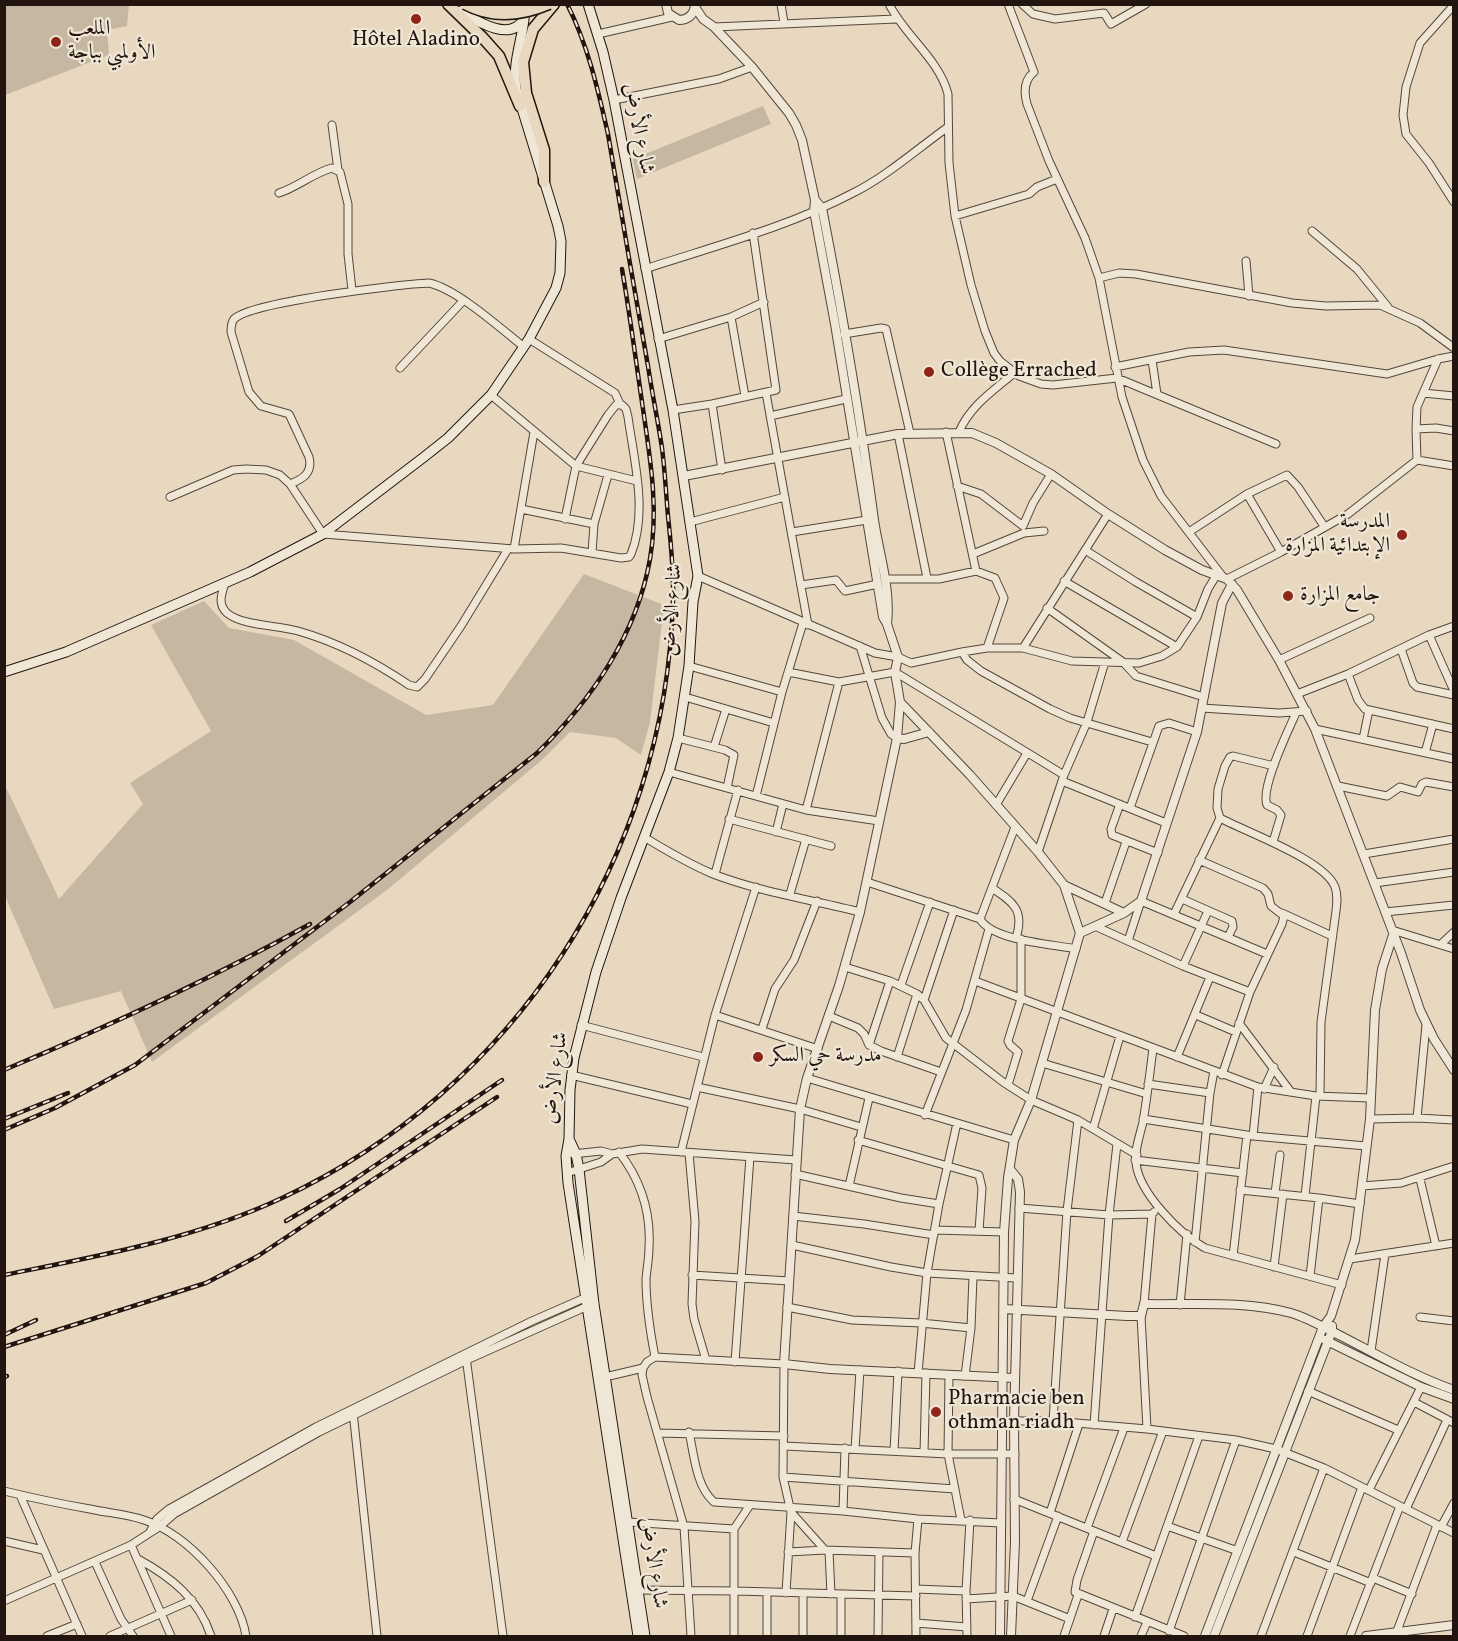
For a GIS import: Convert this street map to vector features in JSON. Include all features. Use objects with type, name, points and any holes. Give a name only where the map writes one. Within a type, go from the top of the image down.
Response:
[{"type":"main road","points":[[449,4],[474,20],[501,29],[514,29],[521,25],[524,19]]},
{"type":"main road","points":[[4,672],[66,652],[225,583],[323,534],[440,444],[491,395],[527,343],[556,288],[561,273],[561,242],[520,106],[499,56],[449,4]]},
{"type":"main road","points":[[465,4],[481,11],[505,15],[518,14],[549,4]]},
{"type":"main road","points":[[486,4],[505,8],[526,4],[514,72],[520,106]]},
{"type":"main road","points":[[544,182],[544,150],[524,84],[523,62],[533,29],[554,4]]},
{"type":"main road","name":"شارع الأرض","points":[[588,4],[598,34],[614,100],[673,410],[698,576],[693,602],[689,666],[678,738],[669,772],[617,909],[581,1025],[571,1075],[569,1139],[571,1155],[567,1173],[605,1377],[639,1590],[638,1636]]},
{"type":"main road","name":"شارع الأرض","points":[[571,1155],[579,1169],[590,1300],[638,1615],[645,1636]]},
{"type":"street","points":[[666,4],[668,13],[679,20],[703,19]]},
{"type":"street","points":[[781,4],[784,23]]},
{"type":"street","points":[[889,4],[896,19],[943,80],[948,94],[951,184],[955,216],[971,285],[994,353],[1014,373],[1030,381],[1053,385],[1117,378],[1276,444]]},
{"type":"street","points":[[1008,4],[1034,72],[1026,83],[1027,105],[1085,238],[1099,278],[1125,410],[1151,478],[1166,503],[1225,579],[1278,660],[1307,711],[1375,883],[1426,1025],[1451,1060],[1454,1070]]},
{"type":"street","points":[[1022,4],[1033,14],[1055,19],[1104,13],[1111,24],[1146,4]]},
{"type":"street","points":[[1454,4],[1420,43],[1406,87],[1403,115],[1406,134],[1440,178],[1454,202]]},
{"type":"street","points":[[686,19],[692,14],[695,6]]},
{"type":"street","points":[[695,6],[703,19],[714,27],[752,67],[789,113],[800,133],[844,334],[863,441],[882,582],[883,617],[898,657],[895,672],[900,702],[897,738],[867,882],[845,967],[807,1078],[800,1108],[784,1364],[783,1477],[790,1510],[786,1593]]},
{"type":"street","points":[[598,34],[672,17]]},
{"type":"street","points":[[714,27],[896,19]]},
{"type":"street","points":[[614,100],[719,79],[752,67]]},
{"type":"street","points":[[332,125],[338,170],[348,204],[348,254],[352,290]]},
{"type":"street","points":[[645,269],[753,233],[854,193],[948,127]]},
{"type":"street","points":[[279,193],[322,170],[332,168],[338,170]]},
{"type":"street","points":[[955,216],[1029,195],[1036,187],[1058,180]]},
{"type":"street","points":[[818,209],[853,442],[867,520],[882,582]]},
{"type":"street","points":[[1312,231],[1357,269],[1389,309]]},
{"type":"street","points":[[673,410],[774,392],[777,387],[753,233]]},
{"type":"street","points":[[1246,261],[1249,296]]},
{"type":"street","points":[[1099,278],[1119,273],[1136,274],[1284,302],[1326,306],[1380,305],[1420,323],[1454,348]]},
{"type":"street","points":[[170,497],[240,469],[257,469],[274,473],[290,484],[323,534],[511,549],[554,548],[621,558],[629,557],[631,554],[637,527],[639,504],[628,417],[626,409],[620,404],[615,393],[527,343],[438,285],[429,283],[352,290],[254,310],[237,317],[232,323],[231,332],[249,392],[261,406],[289,414],[309,457],[311,464],[306,476],[290,484]]},
{"type":"street","points":[[400,368],[463,301]]},
{"type":"street","points":[[658,339],[731,317],[764,302]]},
{"type":"street","points":[[731,317],[745,396]]},
{"type":"street","points":[[844,334],[886,329],[910,433]]},
{"type":"street","points":[[1115,367],[1197,351],[1224,350],[1387,374],[1454,356]]},
{"type":"street","points":[[1418,460],[1417,407],[1438,359]]},
{"type":"street","points":[[1152,360],[1157,394]]},
{"type":"street","points":[[959,432],[964,420],[977,405],[1014,373]]},
{"type":"street","points":[[756,796],[782,692],[806,624],[792,532],[766,393]]},
{"type":"street","points":[[1423,393],[1454,396]]},
{"type":"street","points":[[491,395],[576,466],[637,481]]},
{"type":"street","points":[[770,416],[846,399]]},
{"type":"street","points":[[565,519],[576,466],[608,415],[616,405],[620,404]]},
{"type":"street","points":[[712,404],[722,470]]},
{"type":"street","points":[[1416,429],[1436,428],[1454,431]]},
{"type":"street","points":[[225,583],[220,598],[227,613],[255,623],[285,627],[311,635],[417,687],[425,680],[511,549],[521,509],[534,432]]},
{"type":"street","points":[[946,432],[976,571]]},
{"type":"street","points":[[684,476],[898,434],[972,433],[988,438],[1051,474],[1165,550],[1225,579]]},
{"type":"street","points":[[898,434],[927,578]]},
{"type":"street","points":[[698,576],[875,653],[898,657],[907,662],[919,663],[987,648],[1023,648],[1062,660],[1139,663],[1168,653],[1177,647],[1197,617],[1208,589],[1281,552],[1357,508],[1418,460],[1454,465]]},
{"type":"street","points":[[1023,529],[1034,503],[1051,474]]},
{"type":"street","points":[[592,553],[594,524],[608,475]]},
{"type":"street","points":[[1189,532],[1247,494],[1289,476],[1324,526]]},
{"type":"street","points":[[957,486],[981,494],[1023,529]]},
{"type":"street","points":[[1247,494],[1281,552]]},
{"type":"street","points":[[690,522],[785,497]]},
{"type":"street","points":[[521,509],[594,524]]},
{"type":"street","points":[[1023,648],[1108,514]]},
{"type":"street","points":[[792,532],[867,520]]},
{"type":"street","points":[[973,554],[1023,529],[1044,531]]},
{"type":"street","points":[[1085,550],[1197,617]]},
{"type":"street","points":[[801,585],[836,580],[845,591],[882,582],[939,579],[976,571],[995,578],[1004,598],[987,648]]},
{"type":"street","points":[[1128,941],[1197,732],[1225,579]]},
{"type":"street","points":[[1064,581],[1177,647]]},
{"type":"street","points":[[1047,608],[1123,662],[1140,677],[1204,697]]},
{"type":"street","points":[[1278,660],[1370,618]]},
{"type":"street","points":[[1297,694],[1348,674],[1429,635],[1454,626]]},
{"type":"street","points":[[1429,635],[1454,693]]},
{"type":"street","points":[[860,646],[882,718],[891,734],[904,739],[929,732]]},
{"type":"street","points":[[1401,649],[1413,683],[1417,687],[1454,693]]},
{"type":"street","points":[[962,652],[970,663],[988,676],[1050,709],[1152,742]]},
{"type":"street","points":[[1038,852],[1063,778],[1088,722],[1105,662]]},
{"type":"street","points":[[689,666],[782,692]]},
{"type":"street","points":[[788,672],[839,682],[895,672],[1027,753],[1063,778],[1167,823]]},
{"type":"street","points":[[1348,674],[1361,705],[1369,710],[1454,729]]},
{"type":"street","points":[[806,810],[839,682]]},
{"type":"street","points":[[685,697],[774,723]]},
{"type":"street","points":[[900,702],[996,805],[1064,885],[1080,933],[1031,1100],[1014,1140],[1006,1192],[1000,1636]]},
{"type":"street","points":[[714,747],[726,708]]},
{"type":"street","points":[[1202,708],[1296,713],[1307,711]]},
{"type":"street","points":[[1363,739],[1369,710]]},
{"type":"street","points":[[1273,842],[1281,815],[1267,805],[1265,797],[1274,766],[1296,713]]},
{"type":"street","points":[[1130,808],[1156,729],[1162,723],[1169,723],[1197,732]]},
{"type":"street","points":[[1425,753],[1433,724]]},
{"type":"street","points":[[1315,729],[1454,759]]},
{"type":"street","points":[[678,738],[725,750],[734,755],[727,788]]},
{"type":"street","points":[[996,805],[1027,753]]},
{"type":"street","points":[[1174,914],[1220,818],[1217,808],[1218,789],[1230,757],[1274,766]]},
{"type":"street","points":[[669,772],[806,810],[879,821]]},
{"type":"street","points":[[1338,786],[1387,796],[1400,787],[1418,792],[1422,784],[1426,782],[1454,787]]},
{"type":"street","points":[[715,874],[738,790]]},
{"type":"street","points":[[776,832],[783,804]]},
{"type":"street","points":[[1120,804],[1111,833],[1114,837],[1158,853]]},
{"type":"street","points":[[1220,818],[1273,842],[1318,869],[1335,886],[1337,898],[1321,1022],[1318,1096],[1305,1196]]},
{"type":"street","points":[[729,819],[831,846]]},
{"type":"street","points":[[980,919],[1014,827]]},
{"type":"street","points":[[644,837],[690,864],[715,874],[756,887],[860,912]]},
{"type":"street","points":[[790,894],[806,839]]},
{"type":"street","points":[[1364,854],[1454,839]]},
{"type":"street","points":[[1105,903],[1126,842]]},
{"type":"street","points":[[1199,860],[1263,888],[1268,893],[1271,906],[1282,914],[1332,936]]},
{"type":"street","points":[[1375,883],[1454,872]]},
{"type":"street","points":[[867,882],[980,919],[989,929],[1018,938],[1076,949]]},
{"type":"street","points":[[1064,885],[1124,913]]},
{"type":"street","points":[[706,1360],[694,1319],[692,1275],[694,1221],[685,1152],[692,1104],[715,1015],[756,887]]},
{"type":"street","points":[[992,888],[1007,898],[1017,911],[1020,922],[1018,938],[1021,999],[1008,1041],[1018,1052],[1008,1085]]},
{"type":"street","points":[[1182,899],[1232,921],[1233,927],[1228,937]]},
{"type":"street","points":[[762,1029],[775,989],[794,960],[817,901]]},
{"type":"street","points":[[1080,933],[1124,913],[1141,901]]},
{"type":"street","points":[[1141,901],[1267,954]]},
{"type":"street","points":[[901,985],[930,902]]},
{"type":"street","points":[[1385,912],[1454,905]]},
{"type":"street","points":[[924,1000],[954,910]]},
{"type":"street","points":[[1183,966],[1208,911]]},
{"type":"street","points":[[1222,1074],[1250,992],[1284,919],[1282,914]]},
{"type":"street","points":[[1097,927],[1183,966],[1250,992]]},
{"type":"street","points":[[925,1115],[975,981],[989,929]]},
{"type":"street","points":[[1392,932],[1454,949]]},
{"type":"street","points":[[1214,1636],[1319,1338],[1331,1316],[1350,1260],[1360,1204],[1370,1119],[1375,1010],[1382,969],[1392,932]]},
{"type":"street","points":[[1440,944],[1454,932]]},
{"type":"street","points":[[845,967],[901,985],[917,994],[924,1000],[940,1030],[952,1044],[1031,1100],[1078,1120],[1136,1158],[1243,1173]]},
{"type":"street","points":[[1177,1057],[1196,1016],[1210,977]]},
{"type":"street","points":[[869,1045],[890,981]]},
{"type":"street","points":[[975,981],[1261,1088],[1318,1096],[1370,1098]]},
{"type":"street","points":[[897,1057],[917,994]]},
{"type":"street","points":[[715,1015],[818,1049]]},
{"type":"street","points":[[829,1016],[858,1028],[869,1045],[941,1072]]},
{"type":"street","points":[[1196,1016],[1236,1032]]},
{"type":"street","points":[[1239,1023],[1291,1092]]},
{"type":"street","points":[[581,1025],[704,1057]]},
{"type":"street","points":[[1417,1118],[1426,1025]]},
{"type":"street","points":[[1093,1129],[1120,1036]]},
{"type":"street","points":[[1153,1048],[1136,1158],[1143,1185],[1158,1206],[1195,1242],[1214,1251],[1342,1285]]},
{"type":"street","points":[[1042,1064],[1147,1094]]},
{"type":"street","points":[[1233,1256],[1240,1190],[1250,1135],[1261,1088],[1274,1067]]},
{"type":"street","points":[[1195,1242],[1214,1071]]},
{"type":"street","points":[[571,1075],[692,1104]]},
{"type":"street","points":[[807,1078],[1014,1140]]},
{"type":"street","points":[[1148,1084],[1210,1093]]},
{"type":"street","points":[[696,1087],[800,1108],[861,1127]]},
{"type":"street","points":[[849,1186],[869,1098]]},
{"type":"street","points":[[1143,1119],[1250,1135],[1366,1146]]},
{"type":"street","points":[[1370,1119],[1454,1120]]},
{"type":"street","points":[[1053,1421],[1067,1211],[1078,1120]]},
{"type":"street","points":[[924,1453],[921,1323],[939,1204],[957,1123]]},
{"type":"street","points":[[858,1140],[977,1173],[981,1177],[982,1199],[979,1231]]},
{"type":"street","points":[[1094,1425],[1109,1215],[1117,1144]]},
{"type":"street","points":[[571,1155],[642,1149],[796,1160]]},
{"type":"street","points":[[567,1173],[601,1162],[615,1153]]},
{"type":"street","points":[[615,1153],[636,1178],[648,1211],[650,1246],[646,1277],[647,1307],[656,1357]]},
{"type":"street","points":[[1274,1268],[1280,1155]]},
{"type":"street","points":[[735,1362],[750,1157]]},
{"type":"street","points":[[1362,1186],[1395,1185],[1420,1179],[1454,1166]]},
{"type":"street","points":[[1010,1168],[1019,1182],[1011,1636]]},
{"type":"street","points":[[795,1174],[939,1204]]},
{"type":"street","points":[[1420,1179],[1436,1246]]},
{"type":"street","points":[[1240,1190],[1360,1204]]},
{"type":"street","points":[[1310,1276],[1319,1198]]},
{"type":"street","points":[[1147,1429],[1141,1316],[1152,1214],[1158,1206]]},
{"type":"street","points":[[1019,1208],[1109,1215],[1152,1214]]},
{"type":"street","points":[[793,1216],[934,1232],[1004,1232]]},
{"type":"street","points":[[1180,1305],[1187,1234]]},
{"type":"street","points":[[1350,1260],[1454,1243]]},
{"type":"street","points":[[792,1245],[927,1273],[1016,1278]]},
{"type":"street","points":[[1371,1351],[1384,1254]]},
{"type":"street","points":[[692,1275],[789,1281]]},
{"type":"street","points":[[965,1376],[974,1277]]},
{"type":"street","points":[[4,1601],[131,1545],[149,1534],[161,1515],[178,1504],[353,1412],[590,1300]]},
{"type":"street","points":[[1144,1304],[1252,1307],[1291,1313],[1332,1331],[1424,1378],[1454,1390]]},
{"type":"street","points":[[788,1307],[852,1320],[971,1328]]},
{"type":"street","points":[[1004,1309],[1141,1316]]},
{"type":"street","points":[[1205,1636],[1238,1551],[1328,1342],[1332,1331],[1331,1316]]},
{"type":"street","points":[[1420,1317],[1454,1321]]},
{"type":"street","points":[[1319,1338],[1420,1387],[1454,1399]]},
{"type":"street","points":[[466,1357],[503,1636]]},
{"type":"street","points":[[691,1636],[684,1527],[646,1398],[643,1368],[647,1362],[656,1357],[1015,1378]]},
{"type":"street","points":[[605,1377],[643,1368]]},
{"type":"street","points":[[855,1449],[860,1370]]},
{"type":"street","points":[[894,1451],[898,1371]]},
{"type":"street","points":[[949,1375],[948,1454],[961,1520]]},
{"type":"street","points":[[1307,1636],[1365,1488],[1414,1402],[1420,1387]]},
{"type":"street","points":[[1308,1391],[1398,1430]]},
{"type":"street","points":[[1350,1636],[1403,1507],[1450,1422],[1414,1402]]},
{"type":"street","points":[[353,1412],[377,1636]]},
{"type":"street","points":[[1004,1421],[1053,1421],[1236,1440],[1280,1451],[1324,1468],[1454,1533]]},
{"type":"street","points":[[1050,1513],[1079,1424]]},
{"type":"street","points":[[1124,1428],[1090,1529],[1074,1592],[1182,1636]]},
{"type":"street","points":[[1122,1542],[1163,1431]]},
{"type":"street","points":[[689,1432],[700,1478],[708,1497],[714,1502],[790,1510],[843,1510],[918,1519],[1001,1523]]},
{"type":"street","points":[[657,1433],[784,1436]]},
{"type":"street","points":[[1135,1617],[1199,1436]]},
{"type":"street","points":[[1169,1630],[1236,1440]]},
{"type":"street","points":[[784,1446],[948,1454],[1015,1454]]},
{"type":"street","points":[[843,1510],[844,1448]]},
{"type":"street","points":[[1261,1636],[1324,1468]]},
{"type":"street","points":[[783,1477],[955,1489]]},
{"type":"street","points":[[4,1491],[118,1514],[156,1526],[186,1545],[219,1577],[233,1598],[246,1636]]},
{"type":"street","points":[[20,1495],[82,1636]]},
{"type":"street","points":[[1014,1499],[1156,1556]]},
{"type":"street","points":[[1396,1631],[1439,1526],[1454,1503]]},
{"type":"street","points":[[734,1636],[736,1591],[734,1529],[750,1504]]},
{"type":"street","points":[[790,1510],[827,1551],[831,1594]]},
{"type":"street","points":[[1027,1601],[1058,1516]]},
{"type":"street","points":[[916,1636],[915,1553],[918,1519]]},
{"type":"street","points":[[967,1636],[966,1595],[970,1520]]},
{"type":"street","points":[[628,1522],[734,1529]]},
{"type":"street","points":[[1167,1526],[1238,1551]]},
{"type":"street","points":[[4,1541],[43,1550]]},
{"type":"street","points":[[131,1545],[171,1636]]},
{"type":"street","points":[[788,1552],[915,1553]]},
{"type":"street","points":[[878,1636],[879,1552]]},
{"type":"street","points":[[1294,1552],[1332,1568],[1412,1594]]},
{"type":"street","points":[[138,1559],[172,1580],[192,1600],[211,1636]]},
{"type":"street","points":[[95,1562],[117,1611],[133,1636]]},
{"type":"street","points":[[639,1590],[1013,1596],[1070,1618]]},
{"type":"street","points":[[767,1593],[767,1636]]},
{"type":"street","points":[[803,1594],[803,1636]]},
{"type":"street","points":[[841,1594],[841,1636]]},
{"type":"street","points":[[1064,1636],[1078,1594]]},
{"type":"street","points":[[110,1636],[192,1600]]},
{"type":"street","points":[[1104,1636],[1113,1609]]},
{"type":"street","points":[[1142,1636],[1147,1622]]},
{"type":"street","points":[[47,1636],[76,1623]]},
{"type":"street","points":[[916,1623],[966,1627]]},
{"type":"street","points":[[1371,1636],[1396,1631],[1428,1632],[1454,1625]]},
{"type":"shaded area","name":"الملعب الأولمبي بباجة","points":[[5,4],[129,5],[127,26],[107,30],[109,55],[5,95]]},
{"type":"shaded area","points":[[763,106],[771,124],[637,179],[633,159]]},
{"type":"shaded area","points":[[584,574],[664,605],[650,722],[641,755],[616,738],[570,732],[543,759],[387,890],[152,1062],[121,991],[54,1009],[5,896],[5,785],[59,899],[143,804],[130,783],[211,731],[151,625],[204,601],[229,628],[294,640],[426,715],[493,705]]},
{"type":"railway","points":[[4,1275],[146,1245],[215,1225],[282,1198],[365,1152],[440,1095],[506,1029],[562,954],[608,873],[642,787],[664,695],[673,600],[673,568],[662,448],[608,134],[587,52],[567,4]]},
{"type":"railway","points":[[4,1130],[55,1108],[135,1065],[350,902],[537,753],[557,733],[593,689],[623,640],[634,614],[644,587],[653,540],[654,502],[651,465],[622,269]]},
{"type":"railway","points":[[4,1070],[159,1001],[310,924]]},
{"type":"railway","points":[[286,1221],[340,1189],[502,1080]]},
{"type":"railway","points":[[4,1119],[68,1093]]},
{"type":"railway","points":[[4,1347],[206,1283],[258,1256],[497,1097]]},
{"type":"railway","points":[[4,1335],[36,1320]]},
{"type":"place","name":"Hôtel Aladino","points":[[416,19]]},
{"type":"place","name":"الملعب الأولمبي بباجة","points":[[56,42]]},
{"type":"place","name":"Collège Errached","points":[[929,372]]},
{"type":"place","name":"المدرسة الإبتدائية المزارة","points":[[1402,535]]},
{"type":"place","name":"جامع المزارة","points":[[1288,596]]},
{"type":"place","name":"مدرسة حي السكر","points":[[758,1057]]},
{"type":"place","name":"Pharmacie ben othman riadh","points":[[936,1412]]}]
